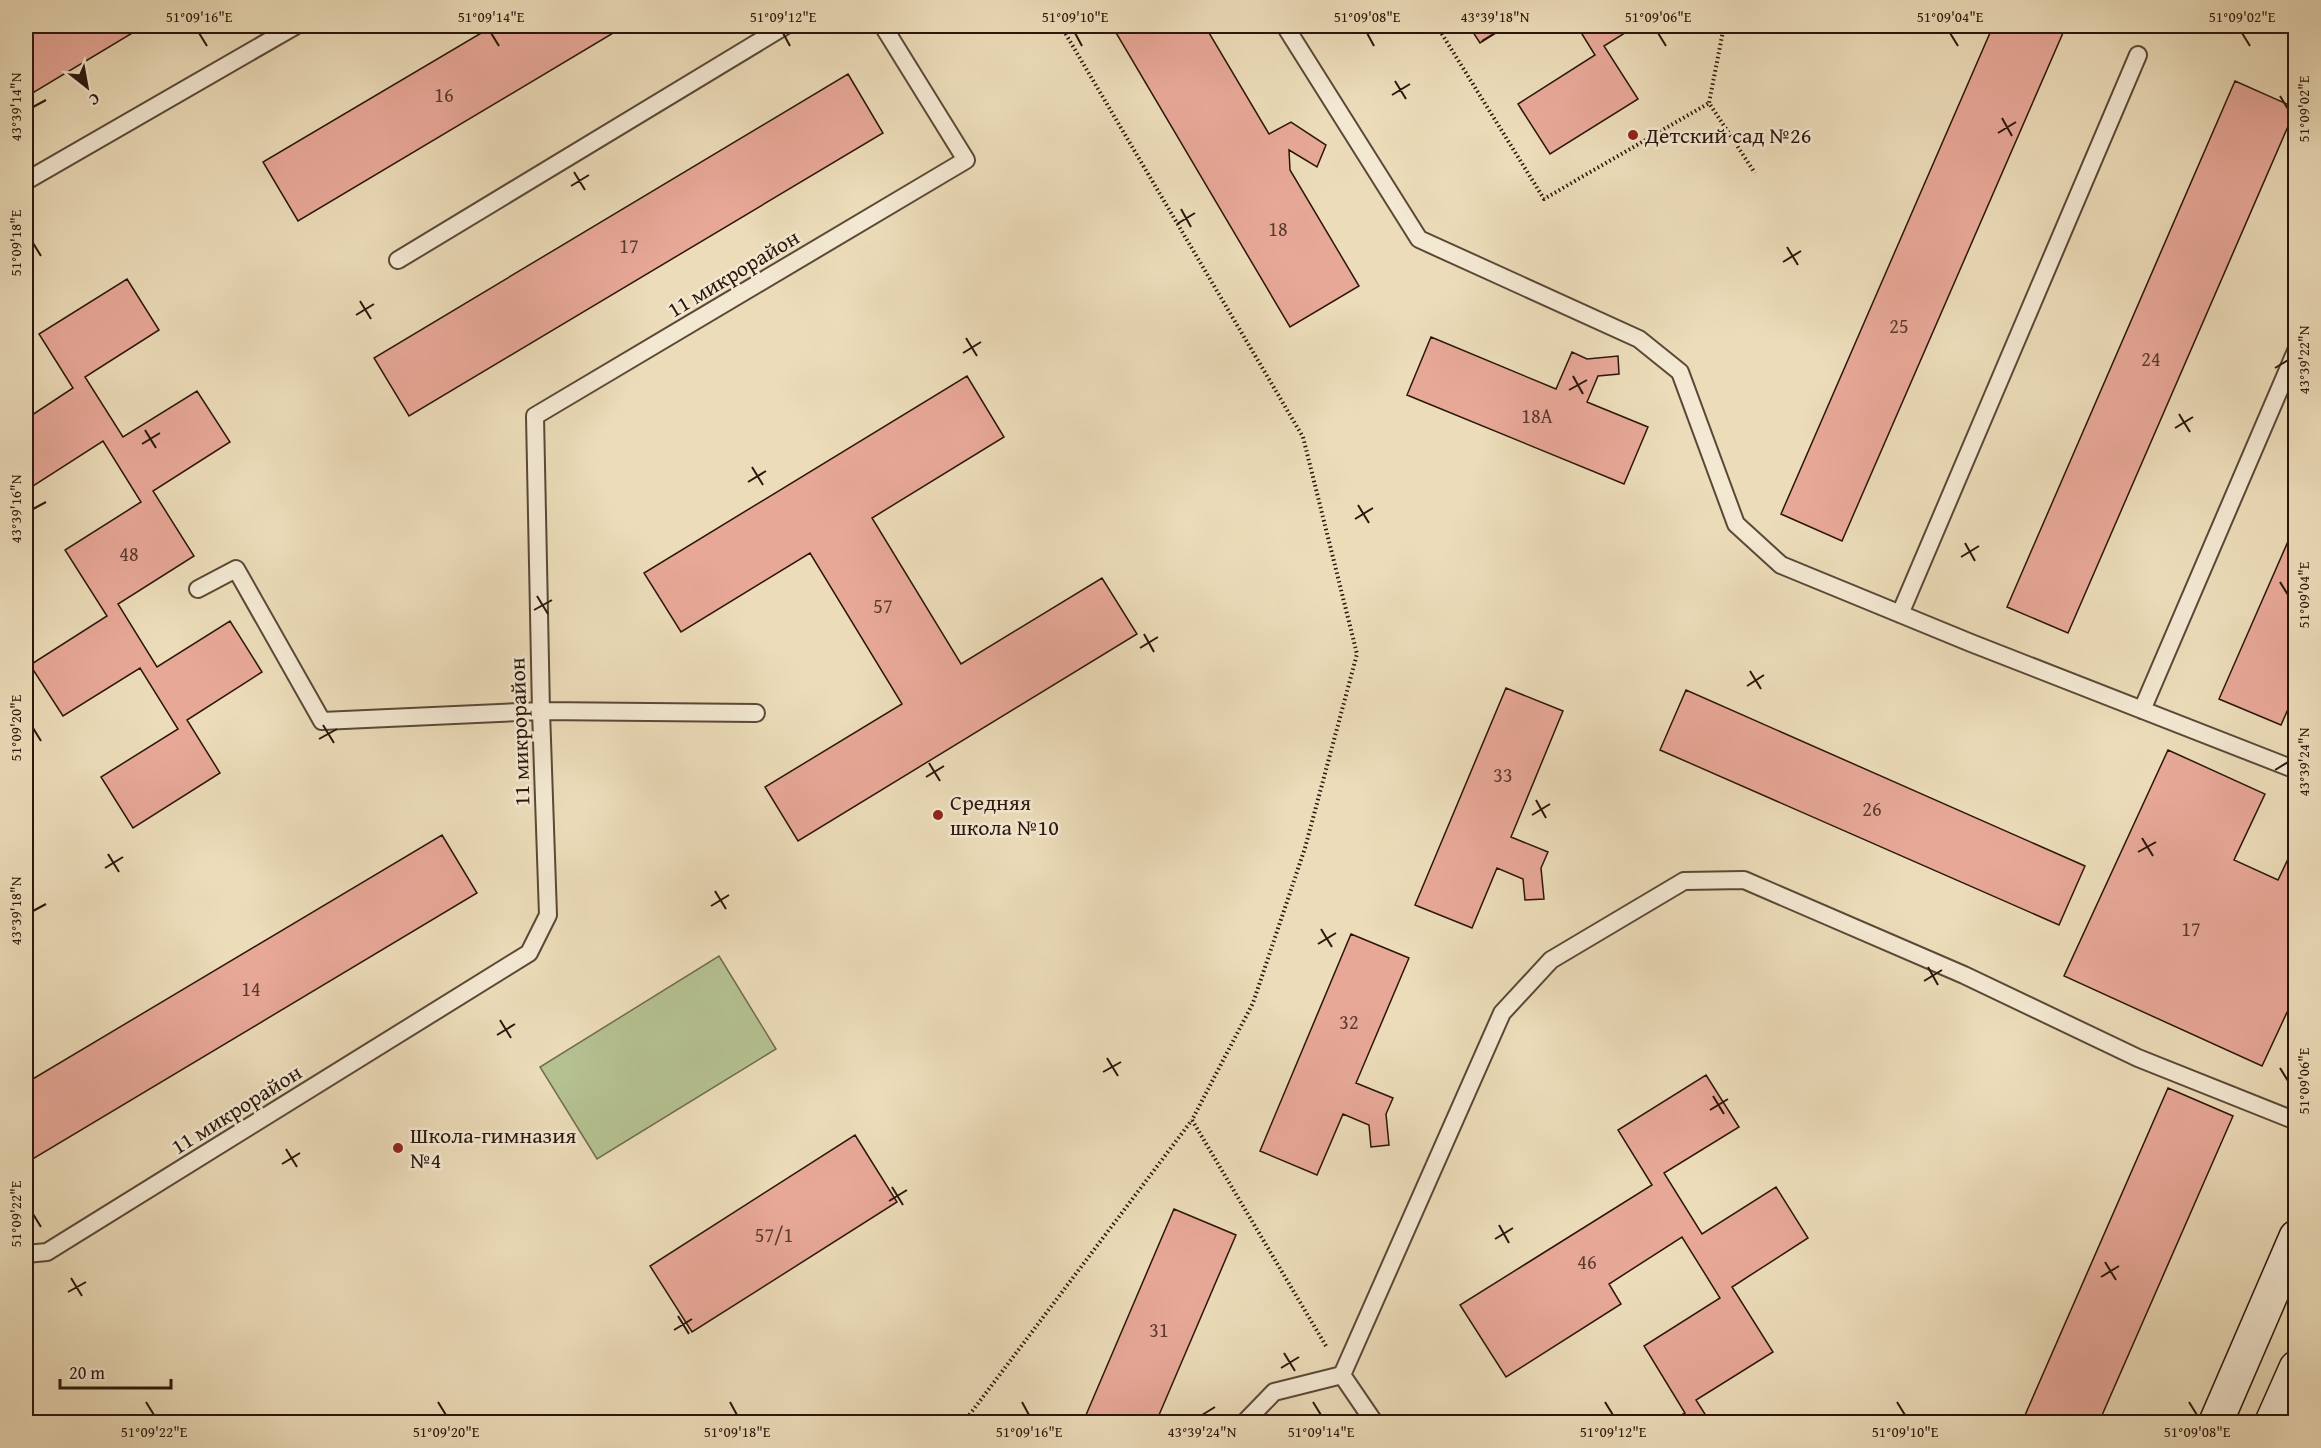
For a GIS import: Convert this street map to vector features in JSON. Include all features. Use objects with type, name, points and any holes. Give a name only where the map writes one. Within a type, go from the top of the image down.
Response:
[{"type":"main road","points":[[2216,1422],[2295,1237]]},
{"type":"main road","points":[[2272,1422],[2295,1368]]},
{"type":"lane","points":[[26,181],[295,26]]},
{"type":"lane","points":[[398,260],[785,26]]},
{"type":"lane","name":"11 микрорайон","points":[[26,1254],[47,1252],[529,953],[548,915],[540,711],[535,416],[966,160],[883,26]]},
{"type":"lane","points":[[1285,26],[1419,239],[1639,339],[1680,372],[1736,524],[1780,565],[2295,770]]},
{"type":"lane","points":[[1900,614],[2138,55]]},
{"type":"lane","points":[[2142,710],[2295,351]]},
{"type":"lane","points":[[198,589],[236,569],[322,721],[540,711],[756,713]]},
{"type":"lane","points":[[1342,1375],[1502,1013],[1551,960],[1684,881],[1744,880],[1964,975],[2138,1058],[2295,1121]]},
{"type":"lane","points":[[1245,1422],[1274,1392],[1342,1375]]},
{"type":"lane","points":[[1342,1375],[1374,1422]]},
{"type":"path","points":[[964,1422],[1192,1119],[1253,1003],[1305,848],[1357,654],[1303,438],[1061,26]]},
{"type":"path","points":[[1437,26],[1544,199],[1709,103]]},
{"type":"path","points":[[1724,26],[1709,103],[1755,173]]},
{"type":"path","points":[[1192,1119],[1342,1375]]},
{"type":"green space","points":[[719,956],[776,1049],[597,1159],[540,1067]]},
{"type":"building","points":[[26,26],[144,26],[26,97]]},
{"type":"building","points":[[493,26],[625,26],[298,221],[263,162]]},
{"type":"building","points":[[1112,26],[1205,26],[1269,134],[1291,122],[1326,145],[1317,167],[1289,150],[1290,170],[1359,286],[1290,327]]},
{"type":"building","points":[[1469,26],[1507,26],[1480,43]]},
{"type":"building","points":[[1577,26],[1636,26],[1604,46],[1638,99],[1550,154],[1518,104],[1595,55]]},
{"type":"building","points":[[1993,26],[2066,26],[1842,541],[1781,514]]},
{"type":"building","points":[[848,74],[883,133],[409,416],[374,358]]},
{"type":"building","points":[[2235,81],[2296,108],[2068,633],[2007,607]]},
{"type":"building","points":[[127,279],[159,330],[85,377],[123,437],[197,391],[230,442],[153,491],[194,556],[118,604],[157,667],[230,621],[262,672],[187,720],[220,773],[133,828],[101,777],[178,729],[140,668],[63,716],[30,665],[107,616],[65,550],[141,502],[103,441],[30,488],[26,481],[26,419],[73,388],[39,334]]},
{"type":"building","points":[[1431,337],[1556,389],[1572,352],[1587,359],[1618,356],[1619,374],[1598,376],[1587,402],[1648,427],[1624,484],[1407,395]]},
{"type":"building","points":[[967,376],[1004,437],[872,518],[961,664],[1102,578],[1137,634],[798,841],[765,787],[902,704],[810,553],[681,632],[644,573]]},
{"type":"building","points":[[2296,523],[2296,691],[2281,725],[2219,699]]},
{"type":"building","points":[[1506,688],[1563,711],[1511,837],[1548,852],[1541,868],[1544,899],[1525,900],[1523,879],[1497,868],[1472,928],[1415,905]]},
{"type":"building","points":[[1686,690],[2085,866],[2059,925],[1660,750]]},
{"type":"building","points":[[2168,750],[2265,794],[2234,860],[2278,880],[2296,842],[2296,993],[2262,1066],[2064,976]]},
{"type":"building","points":[[442,835],[477,893],[26,1163],[26,1083]]},
{"type":"building","points":[[1351,934],[1409,958],[1356,1083],[1393,1098],[1386,1114],[1389,1145],[1371,1147],[1369,1125],[1343,1114],[1317,1175],[1260,1151]]},
{"type":"building","points":[[1706,1075],[1739,1127],[1664,1173],[1702,1234],[1776,1187],[1808,1238],[1732,1287],[1773,1352],[1696,1400],[1710,1422],[1670,1422],[1685,1413],[1644,1346],[1720,1298],[1682,1237],[1609,1284],[1621,1304],[1506,1377],[1460,1305],[1652,1185],[1618,1130]]},
{"type":"building","points":[[2168,1088],[2233,1116],[2099,1422],[2022,1422]]},
{"type":"building","points":[[855,1135],[897,1202],[692,1332],[650,1266]]},
{"type":"building","points":[[1174,1209],[1236,1235],[1156,1422],[1083,1422]]},
{"type":"building","points":[[1809,1417],[1813,1422],[1800,1422]]},
{"type":"place","name":"Детский сад №26","points":[[1633,135]]},
{"type":"place","name":"Средняя школа №10","points":[[938,815]]},
{"type":"place","name":"Школа-гимназия №4","points":[[398,1148]]}]
